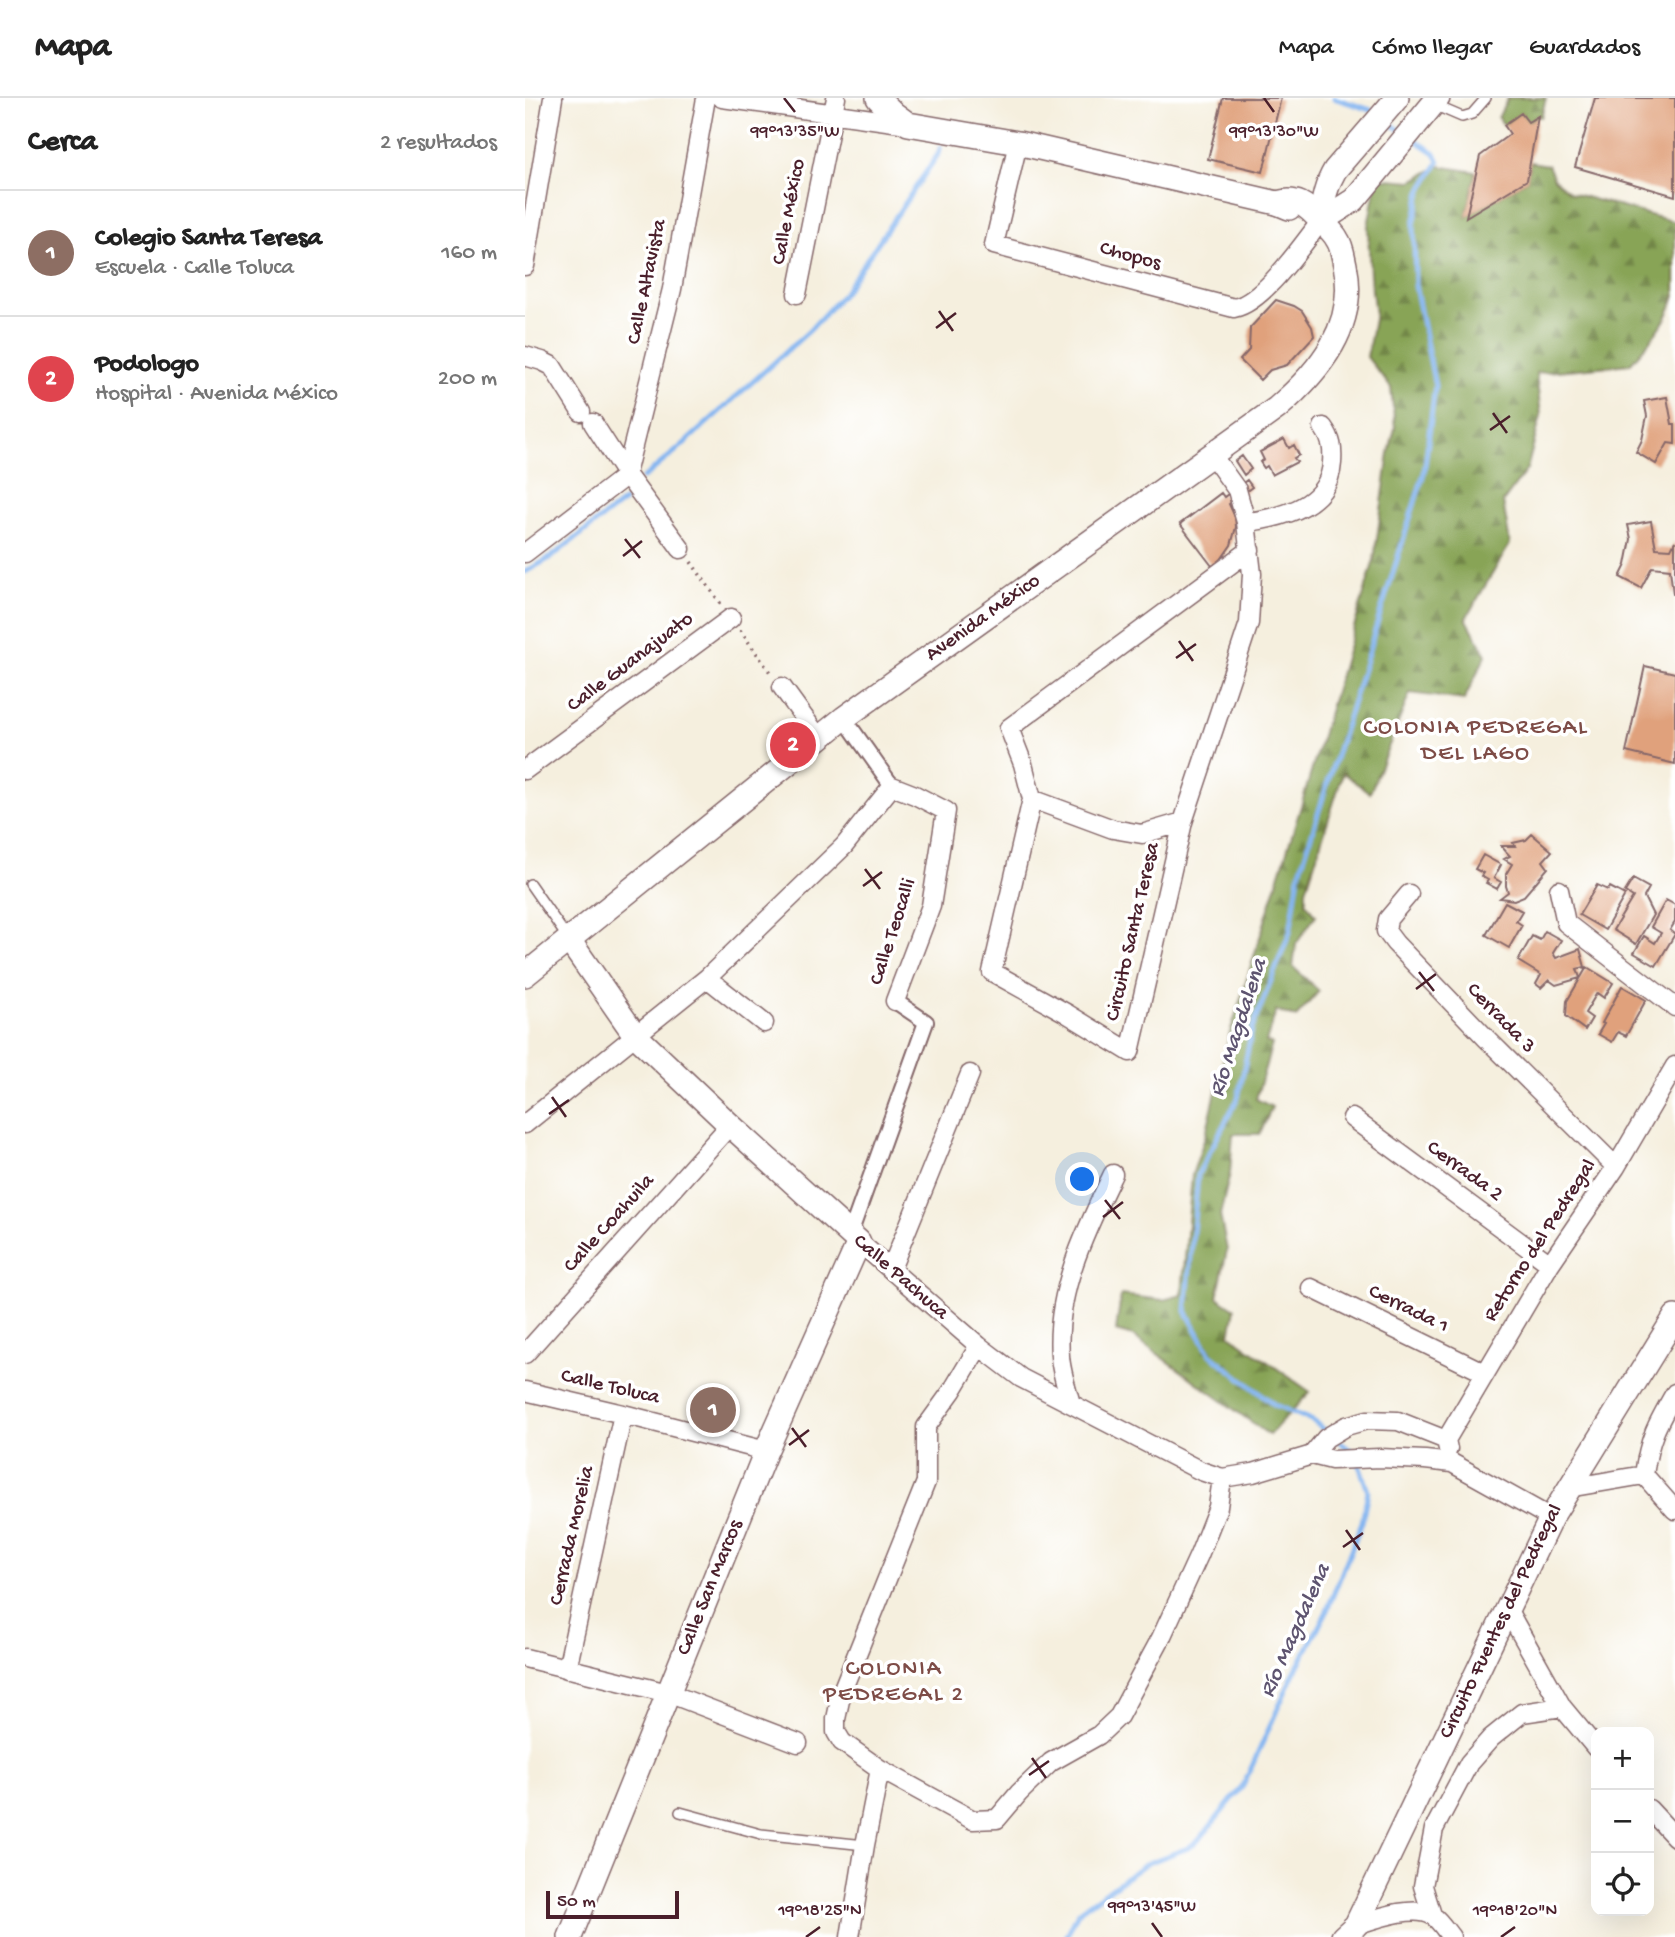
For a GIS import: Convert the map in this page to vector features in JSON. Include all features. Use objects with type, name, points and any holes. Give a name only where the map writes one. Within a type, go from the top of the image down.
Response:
[{"type":"street","points":[[525,266],[553,98]]},
{"type":"street","name":"Calle Altavista","points":[[626,474],[672,289],[706,98]]},
{"type":"street","points":[[722,98],[834,106],[908,124],[1018,143],[1282,202],[1321,221]]},
{"type":"street","points":[[878,98],[908,124]]},
{"type":"street","points":[[1282,202],[1318,182],[1342,160],[1397,98]]},
{"type":"street","points":[[1321,221],[1354,200],[1432,105]]},
{"type":"street","name":"Calle México","points":[[797,294],[834,106]]},
{"type":"street","name":"Chopos","points":[[1018,143],[994,245],[1234,308],[1251,301],[1267,287],[1321,221]]},
{"type":"street","points":[[1321,221],[1330,179],[1342,160]]},
{"type":"street","name":"Avenida México","points":[[525,975],[844,718],[1292,395],[1328,355],[1337,338],[1349,283],[1341,247],[1336,236],[1321,221]]},
{"type":"street","points":[[525,356],[552,366],[681,549]]},
{"type":"street","points":[[1246,522],[1291,512],[1320,494],[1329,481],[1333,454],[1331,439],[1323,428]]},
{"type":"street","name":"Circuito Santa Teresa","points":[[1212,454],[1237,490],[1246,522],[1250,550],[1252,586],[1249,623],[1183,822],[1130,1052],[992,972],[1032,799],[1023,764],[1009,729],[1250,550]]},
{"type":"street","points":[[525,553],[626,474]]},
{"type":"street","name":"Calle Guanajuato","points":[[525,770],[731,618]]},
{"type":"street","points":[[782,687],[819,738]]},
{"type":"street","points":[[525,1124],[706,978],[844,846],[892,786],[844,718]]},
{"type":"street","name":"Calle Teocalli","points":[[892,786],[946,811],[931,906],[895,1001]]},
{"type":"street","name":"Circuito Santa Teresa","points":[[1032,799],[1113,829],[1142,834],[1183,822]]},
{"type":"street","points":[[1559,890],[1566,923],[1675,1007]]},
{"type":"street","name":"Cerrada 3","points":[[1409,894],[1388,919],[1387,931],[1395,943],[1616,1167]]},
{"type":"street","name":"Calle Pachuca","points":[[569,940],[635,1035],[730,1125],[979,1346],[1021,1378],[1201,1471],[1222,1478]]},
{"type":"street","points":[[706,978],[764,1023]]},
{"type":"street","points":[[855,1238],[926,1022],[895,1001]]},
{"type":"street","name":"Retorno del Pedregal","points":[[1446,1440],[1550,1264],[1616,1167],[1675,1066]]},
{"type":"street","points":[[891,1269],[970,1074]]},
{"type":"street","name":"Cerrada 2","points":[[1352,1118],[1550,1264]]},
{"type":"street","name":"Calle Coahuila","points":[[525,1354],[730,1125]]},
{"type":"street","points":[[1071,1404],[1060,1357],[1061,1317],[1075,1259],[1113,1174]]},
{"type":"street","name":"Calle San Marcos","points":[[570,1937],[855,1238]]},
{"type":"street","name":"Cerrada 1","points":[[1311,1287],[1485,1373]]},
{"type":"street","name":"Circuito Fuentes del Pedregal","points":[[1350,1931],[1551,1518],[1675,1317]]},
{"type":"street","points":[[979,1346],[926,1427],[926,1482],[842,1691],[836,1719],[836,1732],[842,1742],[880,1769],[974,1820],[997,1819],[1051,1762],[1099,1735],[1119,1716],[1161,1638],[1218,1507],[1222,1478],[1252,1473],[1312,1455],[1332,1460],[1408,1459],[1452,1463],[1551,1518]]},
{"type":"street","name":"Calle Toluca","points":[[525,1391],[766,1451]]},
{"type":"street","points":[[1675,1393],[1654,1429],[1647,1450],[1644,1475],[1675,1510]]},
{"type":"street","name":"Cerrada Morelia","points":[[567,1668],[623,1414]]},
{"type":"street","points":[[1312,1455],[1326,1438],[1346,1426],[1367,1420],[1398,1421],[1446,1440],[1452,1463]]},
{"type":"street","points":[[1568,1488],[1644,1475]]},
{"type":"street","points":[[1507,1609],[1562,1707],[1591,1742]]},
{"type":"street","points":[[525,1658],[668,1693],[797,1743]]},
{"type":"street","points":[[1451,1937],[1432,1915],[1423,1886],[1434,1829],[1469,1763],[1491,1738],[1522,1713],[1562,1707]]},
{"type":"street","points":[[850,1937],[880,1769]]},
{"type":"street","points":[[1654,1814],[1675,1837]]},
{"type":"street","points":[[1350,1931],[1388,1915],[1416,1912],[1432,1915]]},
{"type":"lane","points":[[1432,105],[1462,117],[1472,114],[1486,98]]},
{"type":"lane","points":[[530,884],[569,940]]},
{"type":"lane","points":[[680,1812],[761,1834],[865,1845]]},
{"type":"green space","points":[[1508,98],[1546,98],[1541,117],[1537,116],[1528,122],[1521,113],[1504,125],[1498,118]]},
{"type":"green space","points":[[1530,162],[1548,165],[1554,179],[1571,193],[1675,222],[1675,294],[1663,323],[1630,364],[1536,373],[1541,416],[1527,469],[1503,502],[1510,544],[1466,618],[1486,655],[1464,700],[1410,693],[1370,793],[1343,773],[1306,890],[1306,903],[1316,915],[1296,944],[1293,967],[1319,991],[1296,1017],[1276,1011],[1266,1042],[1272,1044],[1256,1099],[1272,1107],[1260,1134],[1233,1134],[1230,1173],[1220,1215],[1227,1250],[1217,1297],[1235,1309],[1230,1335],[1310,1392],[1269,1435],[1133,1336],[1116,1331],[1121,1295],[1163,1300],[1182,1295],[1192,1175],[1206,1134],[1229,1036],[1374,560],[1395,428],[1391,388],[1367,357],[1375,314],[1368,226],[1377,178],[1412,181],[1439,166],[1476,172],[1466,217],[1527,180]]},
{"type":"building","points":[[1223,98],[1281,98],[1263,172],[1208,159]]},
{"type":"building","points":[[1595,98],[1675,98],[1675,196],[1575,167]]},
{"type":"building","points":[[1521,113],[1528,122],[1538,116],[1527,180],[1466,217],[1480,156],[1510,134],[1504,125]]},
{"type":"building","points":[[1276,300],[1302,311],[1314,336],[1287,365],[1270,370],[1260,380],[1240,360],[1249,350],[1250,328]]},
{"type":"building","points":[[1667,397],[1672,424],[1675,424],[1675,444],[1668,443],[1656,464],[1636,452],[1642,440],[1647,416],[1644,401]]},
{"type":"building","points":[[1284,439],[1289,448],[1294,445],[1299,455],[1294,458],[1297,462],[1272,475],[1267,466],[1264,468],[1260,462],[1264,460],[1260,452]]},
{"type":"building","points":[[1242,456],[1251,469],[1244,475],[1235,461]]},
{"type":"building","points":[[1247,480],[1252,487],[1229,504],[1236,527],[1231,545],[1220,561],[1212,566],[1180,524],[1221,493],[1224,497]]},
{"type":"building","points":[[1651,521],[1656,548],[1671,549],[1675,541],[1675,594],[1670,569],[1652,567],[1641,588],[1620,577],[1626,565],[1631,539],[1628,525]]},
{"type":"building","points":[[1645,666],[1675,673],[1675,764],[1626,752]]},
{"type":"building","points":[[1532,834],[1552,851],[1543,861],[1548,868],[1524,896],[1514,900],[1500,898],[1508,892],[1506,874],[1512,864],[1504,859],[1510,856],[1501,846],[1515,846],[1513,843],[1526,840]]},
{"type":"building","points":[[1483,855],[1501,865],[1494,878],[1501,882],[1497,889],[1486,883],[1488,880],[1481,876],[1483,873],[1475,869]]},
{"type":"building","points":[[1633,879],[1649,888],[1644,897],[1653,915],[1636,944],[1613,930],[1633,897],[1625,892]]},
{"type":"building","points":[[1597,885],[1608,890],[1610,887],[1625,895],[1605,930],[1579,915]]},
{"type":"building","points":[[1666,900],[1675,905],[1675,922],[1670,930],[1675,934],[1656,966],[1634,953],[1644,936],[1655,943],[1661,933],[1651,927]]},
{"type":"building","points":[[1505,902],[1522,911],[1516,921],[1522,925],[1509,948],[1486,935]]},
{"type":"building","points":[[1545,931],[1561,940],[1553,953],[1556,958],[1580,949],[1585,967],[1577,969],[1580,978],[1556,985],[1549,980],[1541,988],[1536,984],[1541,975],[1518,961],[1532,936],[1540,940]]},
{"type":"building","points":[[1587,967],[1613,983],[1604,998],[1597,993],[1585,1013],[1592,1018],[1585,1030],[1566,1016],[1567,1001]]},
{"type":"building","points":[[1622,986],[1646,1000],[1626,1036],[1618,1032],[1612,1042],[1598,1034]]},
{"type":"waterway","name":"Río Magdalena","points":[[1334,98],[1377,114]]},
{"type":"waterway","name":"Río Magdalena","points":[[1385,120],[1403,132]]},
{"type":"waterway","name":"Río Magdalena","points":[[1354,1453],[1313,1421],[1275,1405],[1210,1354],[1186,1311],[1198,1174],[1238,1098],[1252,1029],[1290,932],[1299,875],[1424,473],[1435,386],[1415,285],[1414,224],[1421,191],[1439,162],[1435,153],[1414,139]]},
{"type":"waterway","points":[[643,478],[809,331],[843,294],[940,148]]},
{"type":"waterway","points":[[525,572],[550,558],[624,501]]},
{"type":"waterway","name":"Río Magdalena","points":[[1066,1937],[1078,1912],[1145,1864],[1188,1848],[1200,1839],[1243,1786],[1293,1675],[1326,1613],[1362,1522],[1368,1491],[1358,1462]]},
{"type":"place","name":"Podologo","points":[[793,745]]},
{"type":"place","name":"Colegio Santa Teresa","points":[[713,1410]]},
{"type":"district","name":"COLONIA PEDREGAL DEL LAGO","points":[[1476,741]]},
{"type":"district","name":"COLONIA PEDREGAL 2","points":[[894,1682]]}]
